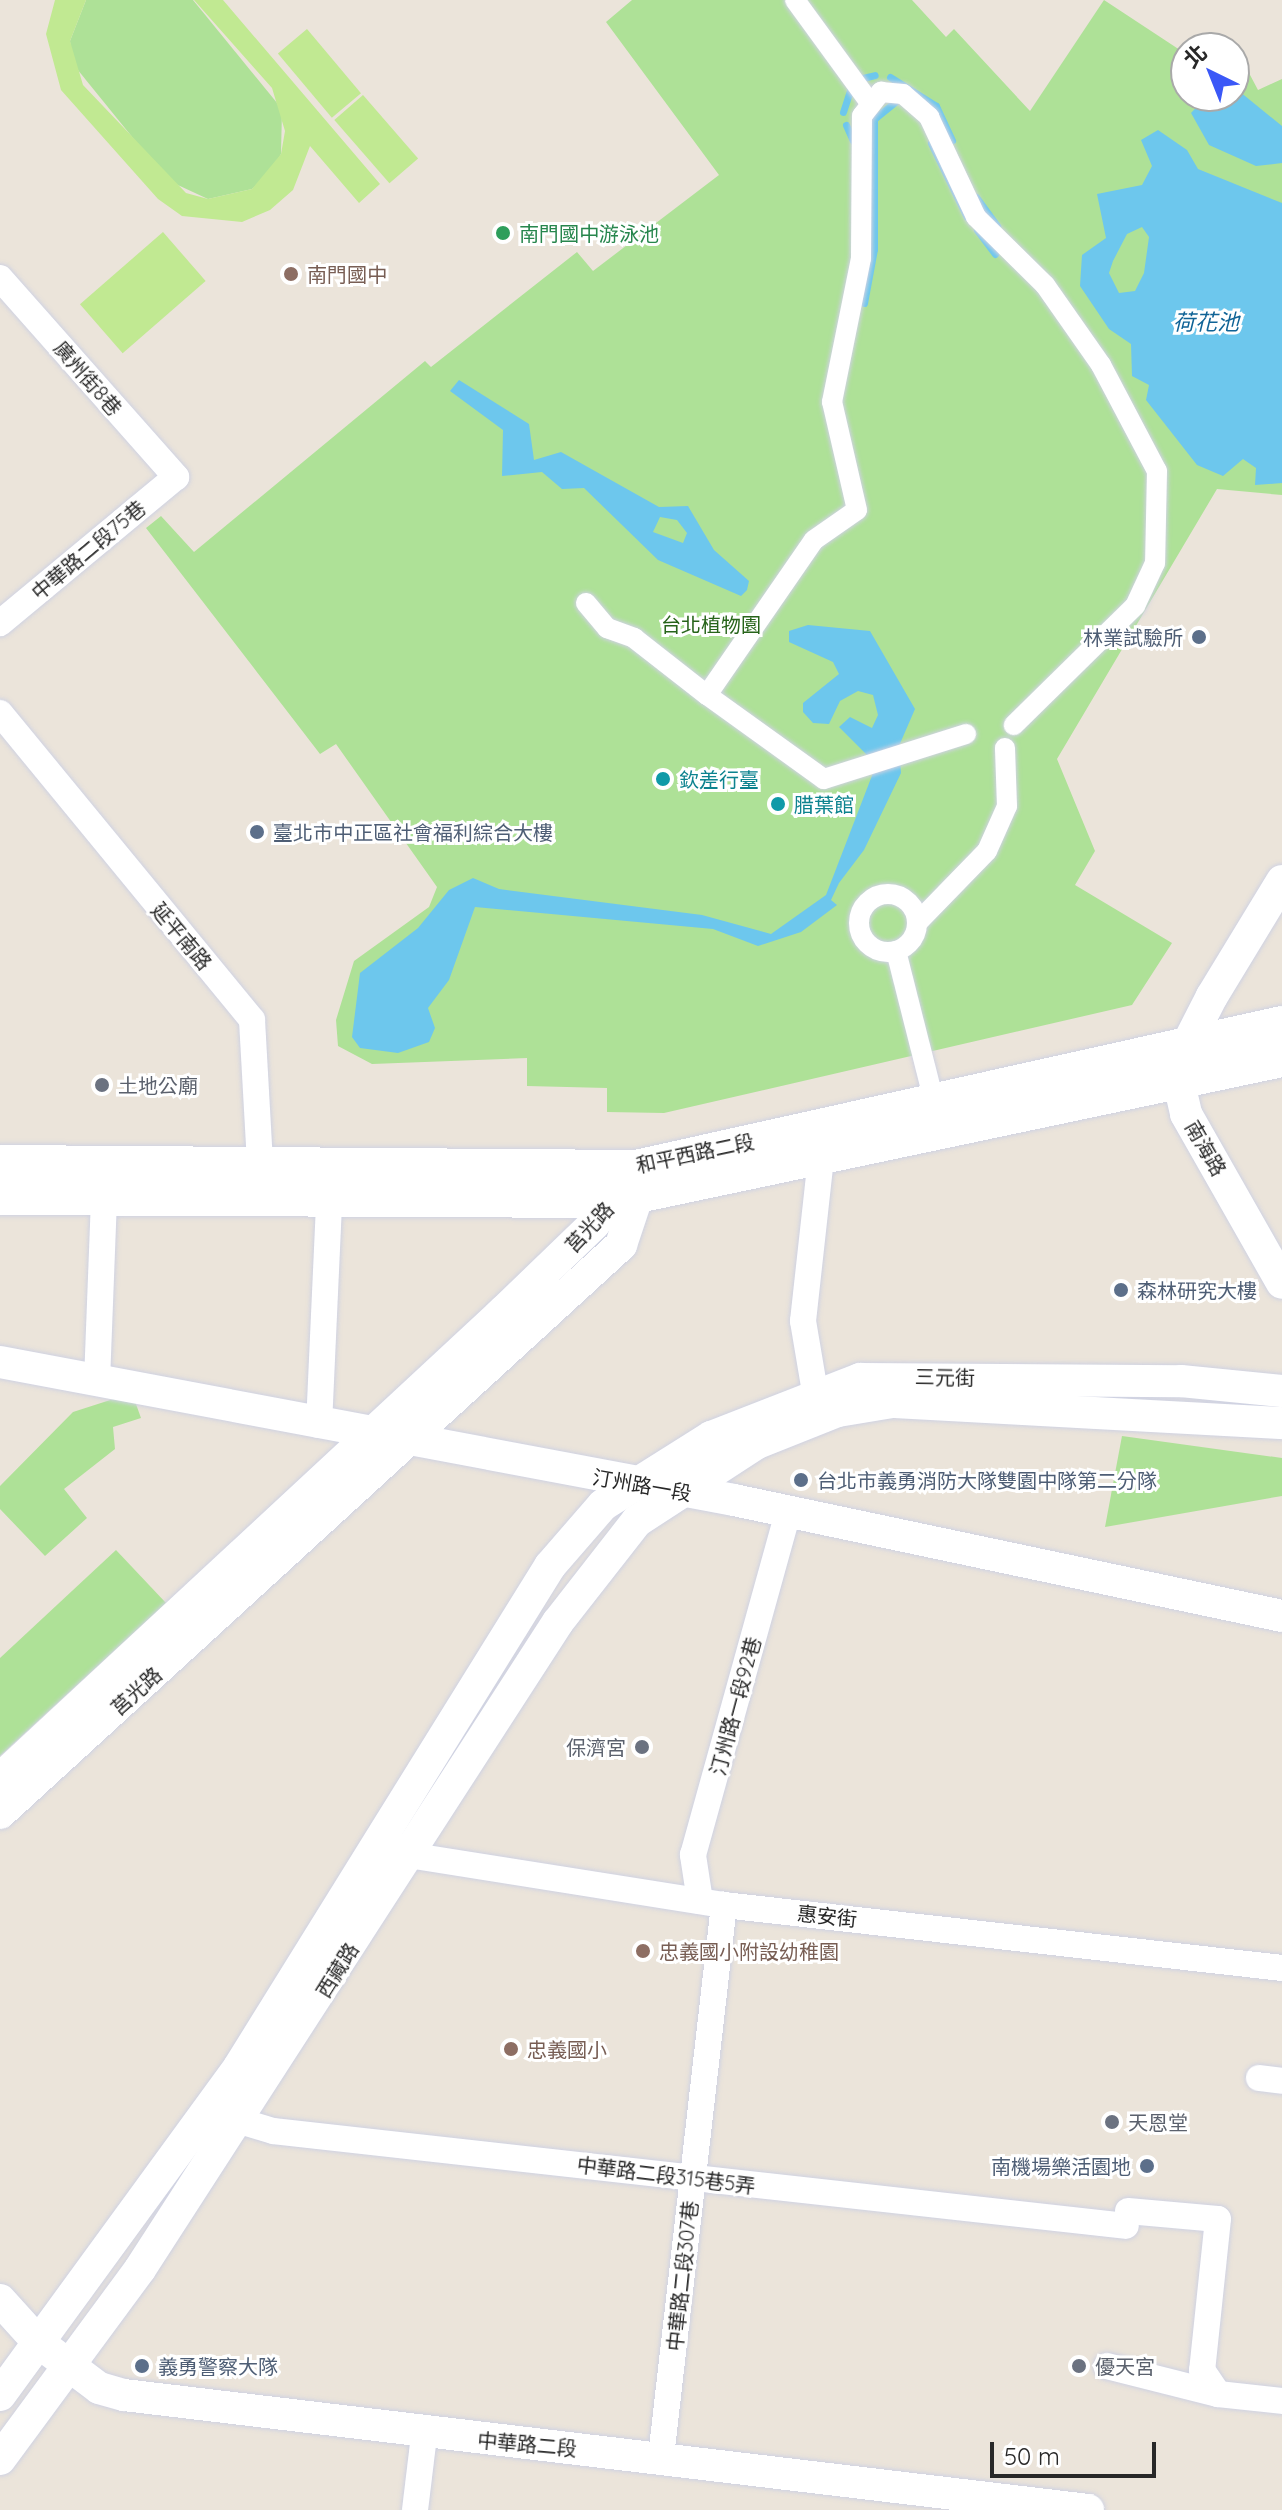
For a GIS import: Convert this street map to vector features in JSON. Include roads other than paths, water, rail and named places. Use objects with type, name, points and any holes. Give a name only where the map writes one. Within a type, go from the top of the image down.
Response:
[{"type":"main road","name":"和平西路二段","points":[[0,1163],[261,1182],[629,1188],[934,1101],[1282,1024]]},
{"type":"main road","name":"和平西路二段","points":[[0,1197],[104,1197],[261,1182],[329,1201],[629,1188],[821,1158],[1282,1059]]},
{"type":"street","points":[[707,695],[814,540],[857,510],[832,402],[861,258],[868,100],[795,0]]},
{"type":"street","points":[[868,100],[903,94],[919,104],[962,197],[1059,302],[1157,471],[1155,563],[1135,606],[1014,725]]},
{"type":"street","name":"廣州街8巷","points":[[0,278],[10,305],[176,477]]},
{"type":"street","name":"中華路二段75巷","points":[[0,623],[176,477]]},
{"type":"street","points":[[586,603],[607,628],[634,638],[824,779],[966,734]]},
{"type":"street","name":"延平南路","points":[[0,713],[252,1020],[261,1182]]},
{"type":"street","points":[[917,923],[987,851],[1007,806],[1005,748]]},
{"type":"street","name":"南海路","points":[[1282,881],[1186,1047],[1179,1083],[1186,1114],[1282,1283]]},
{"type":"street","points":[[895,895],[913,909],[917,923],[914,937],[896,951],[881,951],[864,938],[863,909],[874,899],[895,895]]},
{"type":"street","points":[[896,951],[934,1101]]},
{"type":"street","points":[[815,1392],[803,1321],[821,1158]]},
{"type":"street","name":"莒光路","points":[[0,1779],[374,1434],[629,1188]]},
{"type":"street","name":"莒光路","points":[[0,1813],[412,1443],[621,1245],[629,1188]]},
{"type":"street","points":[[97,1381],[104,1197]]},
{"type":"street","points":[[319,1425],[329,1201]]},
{"type":"street","name":"汀州路一段","points":[[0,1362],[412,1443],[788,1512],[1282,1616]]},
{"type":"street","name":"三元街","points":[[632,1483],[711,1437],[815,1392],[905,1376],[1181,1381],[1282,1391]]},
{"type":"street","name":"三元街","points":[[680,1491],[771,1437],[838,1411],[892,1402],[1282,1423]]},
{"type":"street","name":"西藏路","points":[[0,2395],[208,2113],[550,1566],[576,1531],[632,1483]]},
{"type":"street","name":"西藏路","points":[[0,2459],[65,2362],[140,2269],[242,2118],[408,1855],[608,1550],[680,1491]]},
{"type":"street","name":"汀州路一段92巷","points":[[712,1903],[693,1855],[788,1512]]},
{"type":"street","name":"惠安街","points":[[380,1836],[408,1855],[712,1903],[1282,1968]]},
{"type":"street","name":"中華路二段307巷","points":[[661,2457],[693,2178],[712,1903]]},
{"type":"street","name":"中華路二段315巷5弄","points":[[208,2113],[242,2118],[273,2131],[693,2178],[1127,2218],[1218,2219],[1202,2370],[1218,2394]]},
{"type":"street","name":"中華路二段","points":[[0,2300],[38,2342],[65,2362],[124,2395],[268,2409],[424,2436],[661,2457],[997,2506],[1088,2510]]},
{"type":"street","points":[[1107,2366],[1218,2394],[1282,2401]]},
{"type":"street","points":[[415,2510],[424,2436]]},
{"type":"water","points":[[1250,100],[1282,126],[1282,163],[1256,166],[1209,145],[1191,113],[1250,112]]},
{"type":"water","name":"荷花池","points":[[1158,130],[1187,150],[1198,169],[1282,203],[1282,483],[1255,485],[1256,468],[1243,459],[1223,476],[1197,465],[1146,400],[1149,385],[1132,376],[1131,344],[1109,329],[1080,286],[1082,255],[1106,238],[1097,194],[1142,185],[1152,166],[1141,140]],"holes":[[[1142,227],[1149,237],[1144,273],[1135,291],[1119,293],[1109,273],[1127,234]]]},
{"type":"water","points":[[459,380],[529,424],[534,460],[561,452],[659,507],[688,506],[714,550],[749,581],[747,590],[741,596],[658,560],[584,488],[562,489],[542,472],[502,476],[503,430],[450,391]],"holes":[[[660,517],[677,520],[687,533],[683,543],[653,532]]]},
{"type":"water","points":[[808,625],[870,631],[915,709],[899,746],[901,773],[864,850],[839,883],[831,900],[837,905],[801,932],[758,946],[713,929],[475,907],[449,980],[428,1008],[435,1028],[429,1042],[398,1053],[360,1048],[352,1037],[360,973],[418,928],[449,890],[473,878],[499,889],[702,915],[771,934],[826,895],[873,773],[869,757],[839,727],[850,717],[872,728],[878,715],[873,695],[858,691],[840,701],[829,724],[813,723],[803,712],[803,703],[839,674],[833,662],[789,642],[789,631]]},
{"type":"waterway","points":[[863,78],[875,75]]},
{"type":"waterway","points":[[890,77],[936,106],[952,141]]},
{"type":"waterway","points":[[843,112],[851,88]]},
{"type":"waterway","points":[[864,303],[874,249],[874,119],[895,102]]},
{"type":"waterway","points":[[846,125],[853,141]]},
{"type":"waterway","points":[[931,143],[967,217]]},
{"type":"waterway","points":[[976,197],[997,226]]},
{"type":"waterway","points":[[977,230],[995,254]]},
{"type":"place","name":"南門國中游泳池","points":[[503,233]]},
{"type":"place","name":"南門國中","points":[[291,274]]},
{"type":"place","name":"林業試驗所","points":[[1199,637]]},
{"type":"place","name":"欽差行臺","points":[[663,779]]},
{"type":"place","name":"腊葉館","points":[[778,804]]},
{"type":"place","name":"臺北市中正區社會福利綜合大樓","points":[[257,832]]},
{"type":"place","name":"土地公廟","points":[[102,1085]]},
{"type":"place","name":"森林研究大樓","points":[[1121,1290]]},
{"type":"place","name":"台北市義勇消防大隊雙園中隊第二分隊","points":[[801,1480]]},
{"type":"place","name":"保濟宮","points":[[642,1747]]},
{"type":"place","name":"忠義國小附設幼稚園","points":[[643,1951]]},
{"type":"place","name":"忠義國小","points":[[511,2049]]},
{"type":"place","name":"天恩堂","points":[[1112,2122]]},
{"type":"place","name":"南機場樂活園地","points":[[1147,2166]]},
{"type":"place","name":"義勇警察大隊","points":[[142,2366]]},
{"type":"place","name":"優天宮","points":[[1079,2366]]},
{"type":"park label","name":"台北植物園","points":[[711,624]]}]
